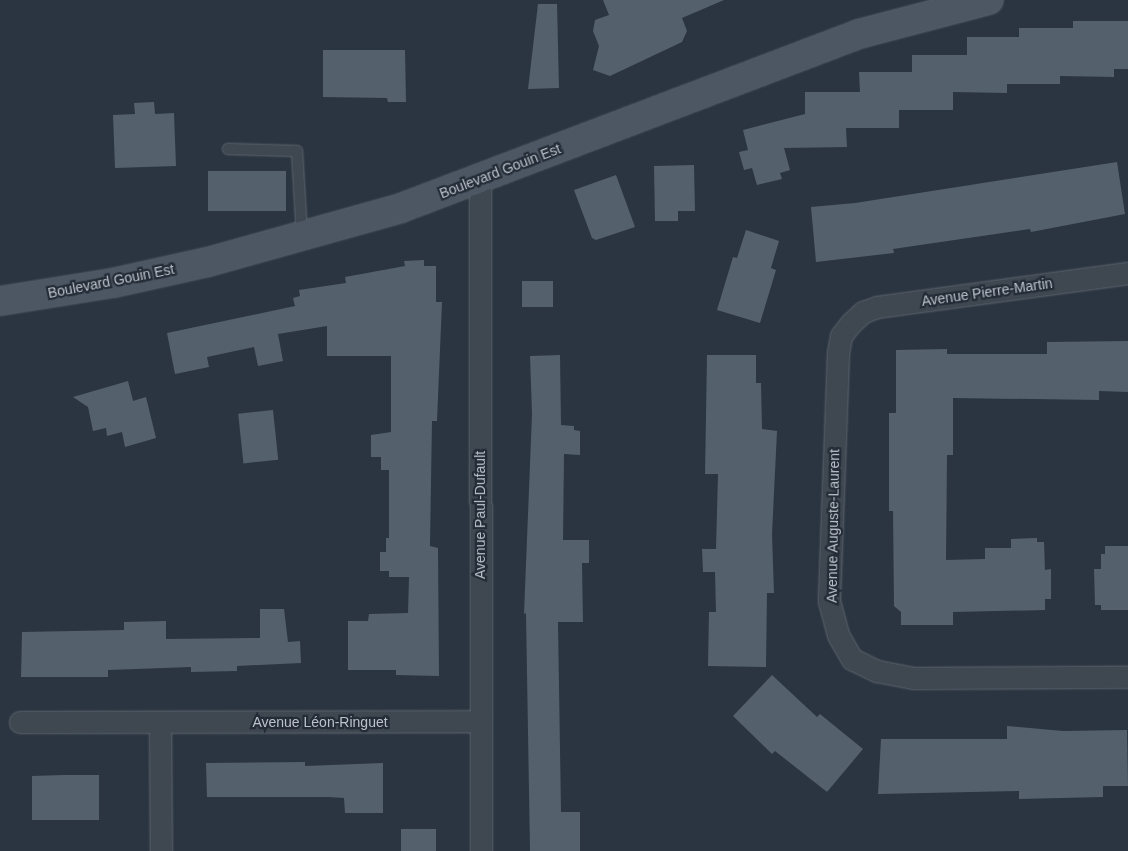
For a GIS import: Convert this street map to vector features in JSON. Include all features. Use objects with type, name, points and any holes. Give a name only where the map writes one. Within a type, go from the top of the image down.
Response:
[{"type":"street","name":"Boulevard Gouin Est","points":[[0,301],[113,283],[208,262],[302,234],[401,208],[859,34],[988,0]]},
{"type":"street","name":"Avenue Paul-Dufault","points":[[480,179],[481,851]]},
{"type":"street","name":"Avenue Pierre-Martin","points":[[851,323],[863,312],[877,307],[1128,273]]},
{"type":"street","name":"Avenue Auguste-Laurent","points":[[851,323],[841,336],[838,353],[830,601],[838,635],[852,659],[877,671],[913,678],[1128,677]]},
{"type":"street","name":"Avenue Léon-Ringuet","points":[[20,722],[480,721]]},
{"type":"street","points":[[160,723],[161,851]]},
{"type":"lane","points":[[228,149],[297,151],[302,234]]},
{"type":"building","points":[[603,0],[724,0],[682,18],[687,31],[682,42],[610,76],[593,70],[599,46],[593,31],[595,20],[609,15]]},
{"type":"building","points":[[538,4],[557,4],[559,88],[528,89]]},
{"type":"building","points":[[1073,21],[1128,21],[1128,69],[1114,69],[1114,77],[1060,76],[1060,84],[1007,84],[1007,93],[953,92],[953,110],[899,110],[899,128],[846,128],[847,147],[784,148],[790,170],[780,173],[782,179],[757,185],[752,168],[744,170],[739,152],[748,150],[743,130],[805,114],[805,92],[860,92],[859,72],[912,72],[912,55],[967,55],[967,37],[1019,37],[1019,28],[1073,28]]},
{"type":"building","points":[[323,50],[405,50],[406,102],[388,102],[387,98],[323,97]]},
{"type":"building","points":[[154,102],[155,114],[174,113],[176,166],[115,168],[113,115],[135,114],[134,103]]},
{"type":"building","points":[[1117,162],[1125,214],[1031,232],[1030,229],[893,249],[894,253],[816,262],[811,207],[855,203]]},
{"type":"building","points":[[694,165],[695,211],[678,211],[678,221],[655,221],[654,166]]},
{"type":"building","points":[[208,171],[286,171],[286,211],[208,211]]},
{"type":"building","points":[[616,175],[635,227],[596,240],[592,238],[574,190]]},
{"type":"building","points":[[746,230],[779,241],[771,268],[776,270],[760,323],[717,310],[733,257],[737,258]]},
{"type":"building","points":[[424,260],[424,266],[436,266],[436,302],[442,302],[437,421],[432,421],[430,546],[438,548],[439,676],[396,675],[396,670],[348,670],[348,621],[368,621],[369,614],[408,613],[409,577],[389,577],[389,571],[380,571],[380,552],[386,552],[386,538],[389,538],[389,470],[381,470],[381,457],[371,457],[371,435],[391,432],[391,356],[327,356],[327,326],[278,334],[283,361],[258,366],[254,347],[207,357],[209,367],[175,374],[167,333],[295,306],[293,298],[300,296],[299,290],[346,283],[345,277],[405,266],[404,261]]},
{"type":"building","points":[[522,281],[553,281],[553,307],[522,307]]},
{"type":"building","points":[[1128,341],[1128,392],[1099,391],[1099,400],[953,398],[953,455],[947,455],[946,560],[985,559],[985,548],[1011,548],[1011,539],[1037,538],[1037,542],[1044,542],[1045,570],[1051,569],[1051,599],[1045,599],[1045,610],[953,612],[953,625],[901,625],[901,612],[894,606],[893,511],[889,511],[889,413],[896,413],[896,350],[947,349],[947,354],[1047,354],[1047,342]]},
{"type":"building","points":[[560,355],[561,425],[574,426],[574,430],[580,431],[580,455],[564,454],[563,540],[589,540],[589,563],[582,563],[583,622],[558,622],[561,812],[580,812],[580,851],[530,851],[526,613],[524,614],[532,414],[530,356]]},
{"type":"building","points":[[707,355],[756,355],[756,383],[761,383],[762,429],[777,431],[772,534],[774,593],[767,593],[766,667],[708,666],[709,612],[716,612],[715,572],[703,572],[702,549],[716,549],[718,474],[705,474]]},
{"type":"building","points":[[128,381],[133,401],[146,397],[156,438],[125,447],[122,432],[107,436],[106,428],[93,431],[88,407],[73,397]]},
{"type":"building","points":[[273,410],[278,460],[243,463],[238,414]]},
{"type":"building","points":[[1105,546],[1128,546],[1128,610],[1101,610],[1101,605],[1095,605],[1094,569],[1101,569],[1101,554],[1105,554]]},
{"type":"building","points":[[260,609],[284,609],[288,642],[300,641],[301,663],[237,666],[237,671],[191,672],[191,667],[108,670],[108,677],[21,677],[22,632],[124,630],[124,622],[166,621],[166,639],[260,638]]},
{"type":"building","points":[[772,675],[817,717],[820,714],[863,749],[827,792],[775,751],[772,754],[733,716]]},
{"type":"building","points":[[1007,726],[1063,731],[1127,730],[1128,786],[1103,786],[1103,797],[1019,799],[1019,791],[878,794],[881,739],[1007,739]]},
{"type":"building","points":[[305,762],[305,766],[383,763],[383,813],[345,813],[344,798],[207,797],[206,763]]},
{"type":"building","points":[[99,775],[99,820],[32,820],[32,776]]},
{"type":"building","points":[[401,829],[436,829],[436,851],[401,851]]}]
